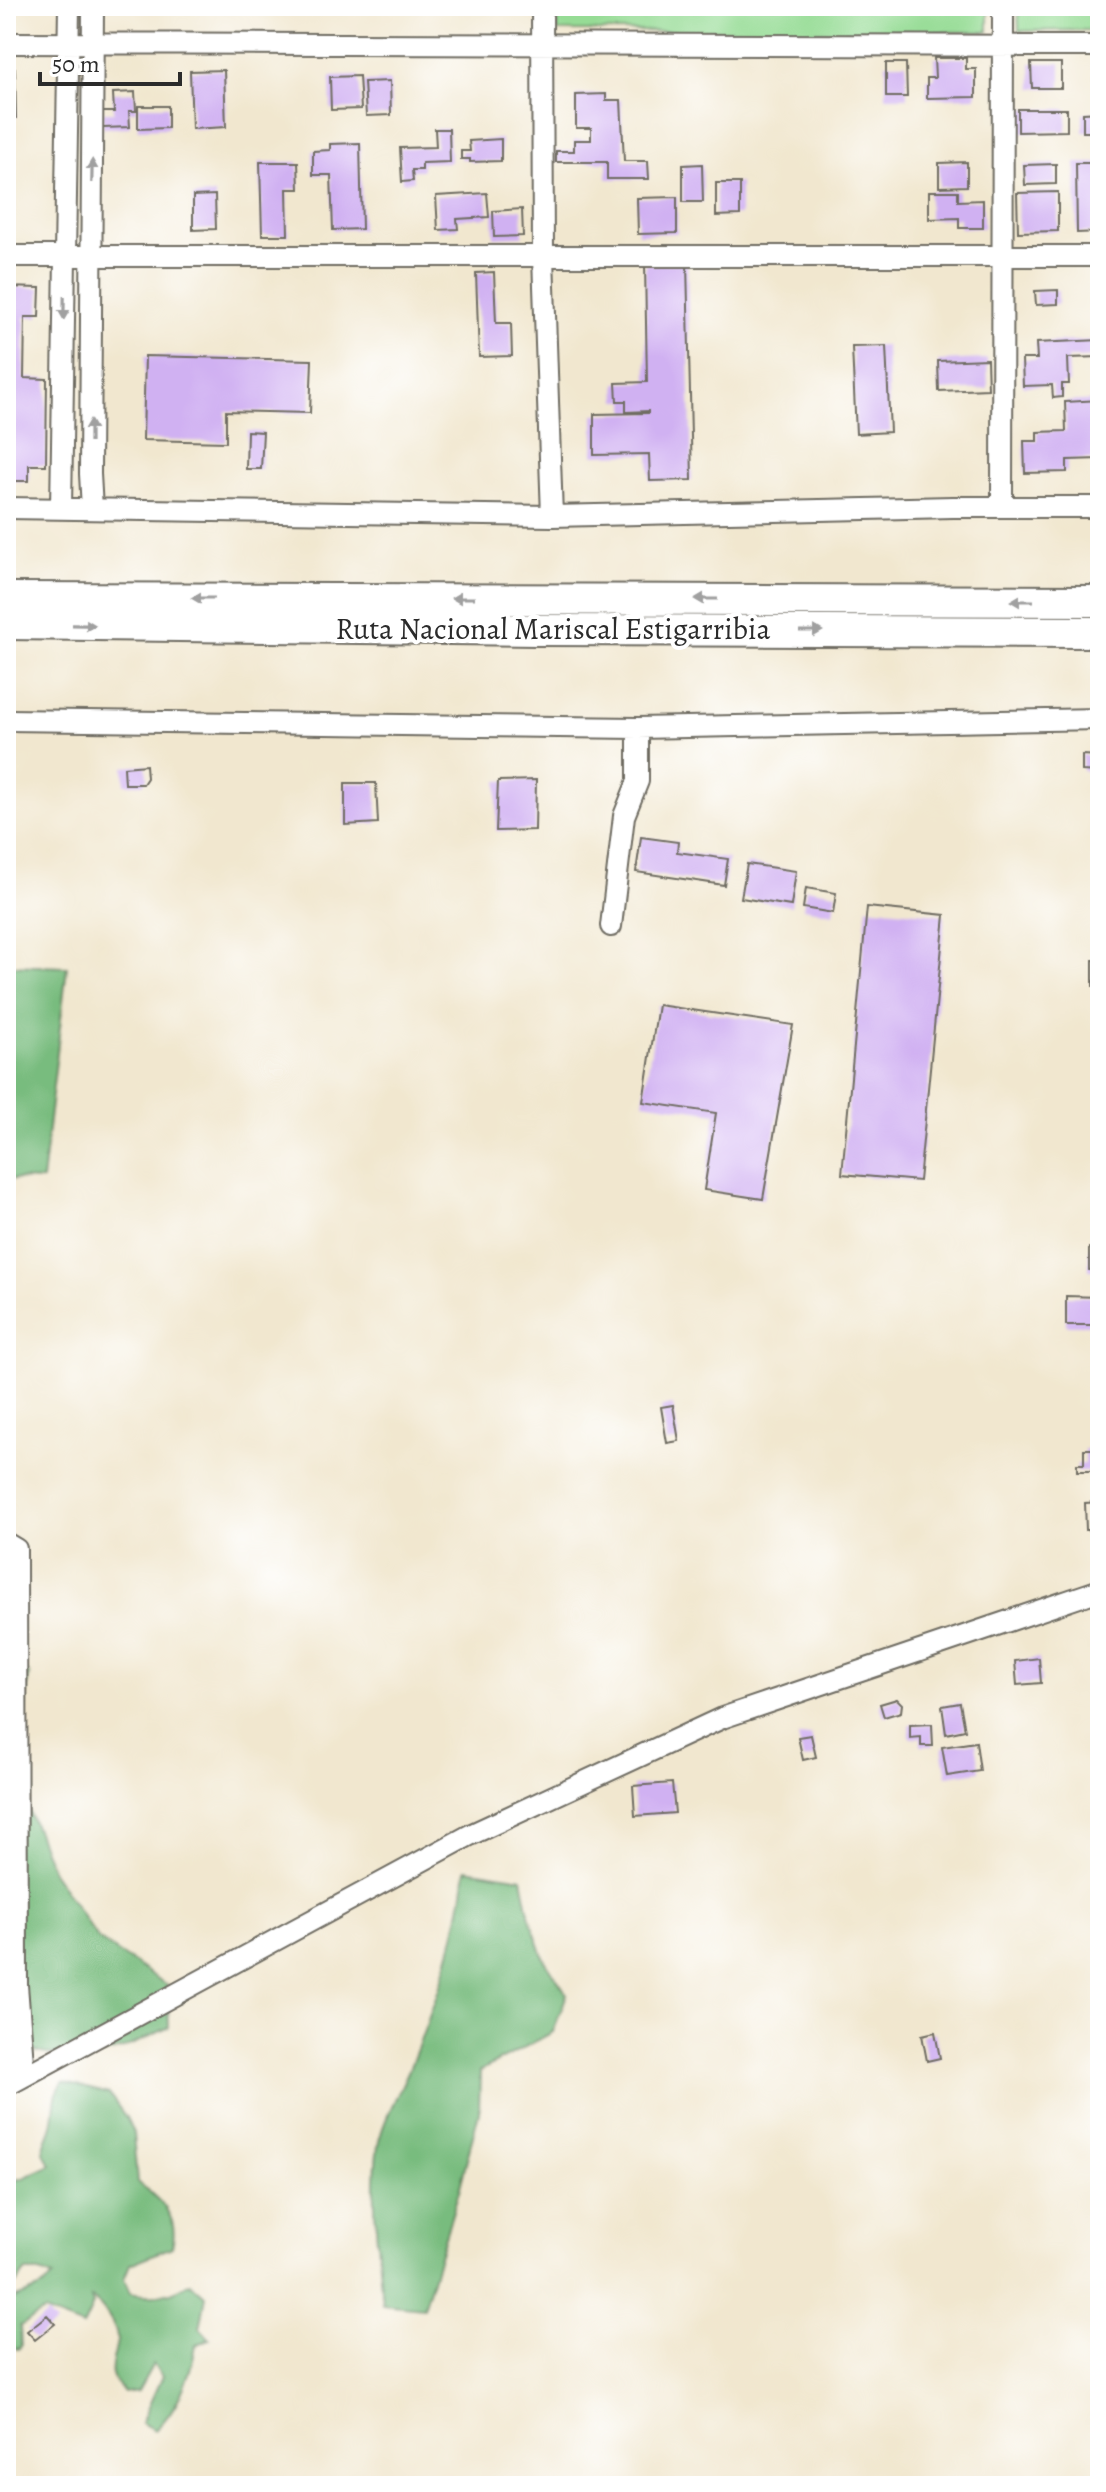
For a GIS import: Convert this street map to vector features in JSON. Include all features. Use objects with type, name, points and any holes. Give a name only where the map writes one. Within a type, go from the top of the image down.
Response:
[{"type":"highway","name":"Ruta Nacional Mariscal Estigarribia","points":[[6,598],[1100,601]]},
{"type":"highway","name":"Ruta Nacional Mariscal Estigarribia","points":[[6,624],[1100,632]]},
{"type":"street","points":[[61,508],[69,6]]},
{"type":"street","points":[[92,509],[93,6]]},
{"type":"street","points":[[542,6],[543,257],[552,516]]},
{"type":"street","points":[[1002,506],[1003,6]]},
{"type":"street","points":[[6,43],[1100,46]]},
{"type":"street","points":[[6,256],[1100,256]]},
{"type":"street","points":[[6,508],[552,516],[1002,506],[1100,507]]},
{"type":"street","points":[[6,720],[638,728],[1100,719]]},
{"type":"street","points":[[611,926],[624,816],[638,781],[638,728]]},
{"type":"street","points":[[6,1543],[16,1549],[10,1767],[11,1985],[15,2081],[470,1835],[722,1718],[1100,1590]]},
{"type":"green space","points":[[557,6],[988,6],[988,32],[557,31]]},
{"type":"green space","points":[[1018,6],[1100,6],[1100,30],[1019,31]]},
{"type":"green space","points":[[6,965],[67,967],[42,1180],[6,1179]]},
{"type":"green space","points":[[6,1652],[29,1674],[19,1754],[22,1794],[53,1873],[98,1939],[167,1985],[169,2027],[128,2046],[95,2056],[60,2056],[15,2047],[6,2018]]},
{"type":"green space","points":[[466,1869],[522,1878],[530,1918],[544,1959],[567,1994],[553,2032],[480,2071],[479,2112],[459,2191],[423,2308],[382,2304],[375,2205],[378,2146],[445,1970],[458,1920]]},
{"type":"green space","points":[[63,2082],[109,2094],[133,2133],[137,2182],[160,2202],[171,2217],[172,2247],[130,2264],[124,2279],[130,2293],[161,2294],[190,2282],[206,2296],[200,2328],[210,2339],[196,2345],[182,2391],[171,2412],[155,2430],[141,2423],[162,2376],[153,2364],[138,2391],[124,2393],[112,2373],[117,2340],[115,2330],[95,2301],[91,2299],[93,2305],[83,2327],[44,2312],[20,2326],[21,2346],[18,2349],[6,2347],[6,2302],[42,2288],[53,2277],[40,2272],[25,2272],[15,2285],[6,2282],[6,2181],[21,2179],[51,2165],[43,2152],[52,2124],[56,2096]]},
{"type":"building","points":[[934,58],[966,58],[966,69],[976,69],[976,97],[927,98],[927,78],[935,78]]},
{"type":"building","points":[[886,63],[906,63],[907,97],[886,97]]},
{"type":"building","points":[[1031,63],[1061,63],[1061,88],[1032,88]]},
{"type":"building","points":[[15,68],[16,118],[6,118],[6,69]]},
{"type":"building","points":[[224,70],[226,127],[192,129],[190,71]]},
{"type":"building","points":[[359,76],[361,109],[331,110],[330,77]]},
{"type":"building","points":[[390,81],[391,115],[366,116],[364,82]]},
{"type":"building","points":[[135,92],[136,111],[129,111],[130,127],[103,128],[103,112],[114,112],[113,93]]},
{"type":"building","points":[[606,94],[606,100],[621,100],[624,161],[648,161],[649,179],[607,179],[607,162],[556,162],[556,151],[574,151],[574,140],[591,140],[591,128],[576,128],[576,95]]},
{"type":"building","points":[[138,106],[168,106],[168,128],[138,129]]},
{"type":"building","points":[[1018,109],[1067,109],[1067,131],[1018,132]]},
{"type":"building","points":[[1100,112],[1100,132],[1083,132],[1083,113]]},
{"type":"building","points":[[435,129],[449,129],[450,162],[422,163],[422,170],[412,170],[413,181],[402,182],[400,148],[436,147]]},
{"type":"building","points":[[501,139],[501,161],[470,162],[470,159],[461,159],[461,151],[470,151],[469,141]]},
{"type":"building","points":[[360,143],[362,229],[333,230],[331,175],[313,175],[313,151],[330,150],[330,144]]},
{"type":"building","points":[[260,162],[298,162],[299,189],[287,189],[288,235],[262,235]]},
{"type":"building","points":[[967,162],[967,186],[939,187],[939,163]]},
{"type":"building","points":[[1076,163],[1100,163],[1100,232],[1077,233]]},
{"type":"building","points":[[702,164],[703,202],[683,202],[683,165]]},
{"type":"building","points":[[1056,164],[1056,184],[1025,185],[1024,165]]},
{"type":"building","points":[[716,183],[740,183],[740,215],[716,216]]},
{"type":"building","points":[[929,191],[958,191],[958,201],[983,200],[983,228],[959,228],[959,218],[929,219]]},
{"type":"building","points":[[1058,192],[1058,231],[1018,232],[1017,193]]},
{"type":"building","points":[[487,193],[489,217],[457,219],[458,229],[438,230],[436,196]]},
{"type":"building","points":[[215,195],[216,229],[193,230],[193,196]]},
{"type":"building","points":[[677,197],[677,233],[638,234],[637,198]]},
{"type":"building","points":[[522,209],[523,236],[494,237],[493,211]]},
{"type":"building","points":[[687,263],[692,480],[650,481],[649,454],[594,455],[594,414],[648,413],[626,412],[626,401],[617,401],[616,383],[647,382],[645,264]]},
{"type":"building","points":[[494,272],[496,323],[511,323],[512,356],[479,357],[476,273]]},
{"type":"building","points":[[6,287],[40,288],[39,317],[25,317],[24,378],[47,379],[46,465],[29,465],[29,481],[6,481]]},
{"type":"building","points":[[1058,290],[1058,304],[1036,305],[1035,291]]},
{"type":"building","points":[[1100,340],[1100,357],[1068,358],[1069,384],[1062,384],[1062,397],[1053,398],[1052,385],[1023,386],[1022,359],[1037,359],[1036,343]]},
{"type":"building","points":[[886,346],[890,432],[856,434],[852,347]]},
{"type":"building","points":[[145,356],[312,360],[310,413],[226,411],[226,442],[143,440]]},
{"type":"building","points":[[987,359],[988,389],[939,391],[938,361]]},
{"type":"building","points":[[1100,400],[1100,459],[1067,460],[1067,472],[1025,473],[1024,441],[1037,441],[1037,432],[1066,431],[1065,402]]},
{"type":"building","points":[[247,431],[263,432],[261,469],[246,469]]},
{"type":"building","points":[[1082,755],[1100,756],[1100,772],[1082,771]]},
{"type":"building","points":[[146,765],[147,778],[143,784],[125,784],[124,767]]},
{"type":"building","points":[[536,780],[535,830],[496,831],[498,781]]},
{"type":"building","points":[[345,783],[376,783],[378,823],[345,825]]},
{"type":"building","points":[[641,837],[678,842],[677,852],[728,859],[724,885],[636,872]]},
{"type":"building","points":[[747,864],[796,871],[791,906],[741,898]]},
{"type":"building","points":[[806,888],[836,893],[833,913],[803,908]]},
{"type":"building","points":[[867,907],[945,915],[919,1181],[842,1174]]},
{"type":"building","points":[[1093,960],[1100,960],[1100,986],[1093,986]]},
{"type":"building","points":[[658,1005],[793,1025],[763,1199],[704,1190],[716,1113],[643,1102]]},
{"type":"building","points":[[1089,1248],[1100,1248],[1100,1270],[1089,1270]]},
{"type":"building","points":[[1066,1296],[1100,1297],[1100,1325],[1066,1325]]},
{"type":"building","points":[[673,1405],[679,1441],[667,1443],[661,1407]]},
{"type":"building","points":[[1084,1449],[1096,1449],[1096,1471],[1077,1471],[1077,1464],[1084,1464]]},
{"type":"building","points":[[1100,1502],[1100,1530],[1086,1530],[1085,1503]]},
{"type":"building","points":[[1039,1658],[1041,1683],[1017,1685],[1015,1661]]},
{"type":"building","points":[[897,1699],[902,1704],[901,1712],[884,1717],[880,1704]]},
{"type":"building","points":[[960,1703],[965,1730],[946,1734],[942,1706]]},
{"type":"building","points":[[932,1724],[933,1746],[921,1746],[921,1737],[910,1738],[910,1725]]},
{"type":"building","points":[[811,1735],[816,1757],[803,1760],[798,1737]]},
{"type":"building","points":[[976,1742],[980,1771],[947,1776],[942,1747]]},
{"type":"building","points":[[672,1783],[675,1813],[635,1816],[633,1786]]},
{"type":"building","points":[[935,2032],[940,2058],[927,2061],[922,2035]]},
{"type":"building","points":[[47,2315],[55,2324],[35,2340],[27,2331]]}]
